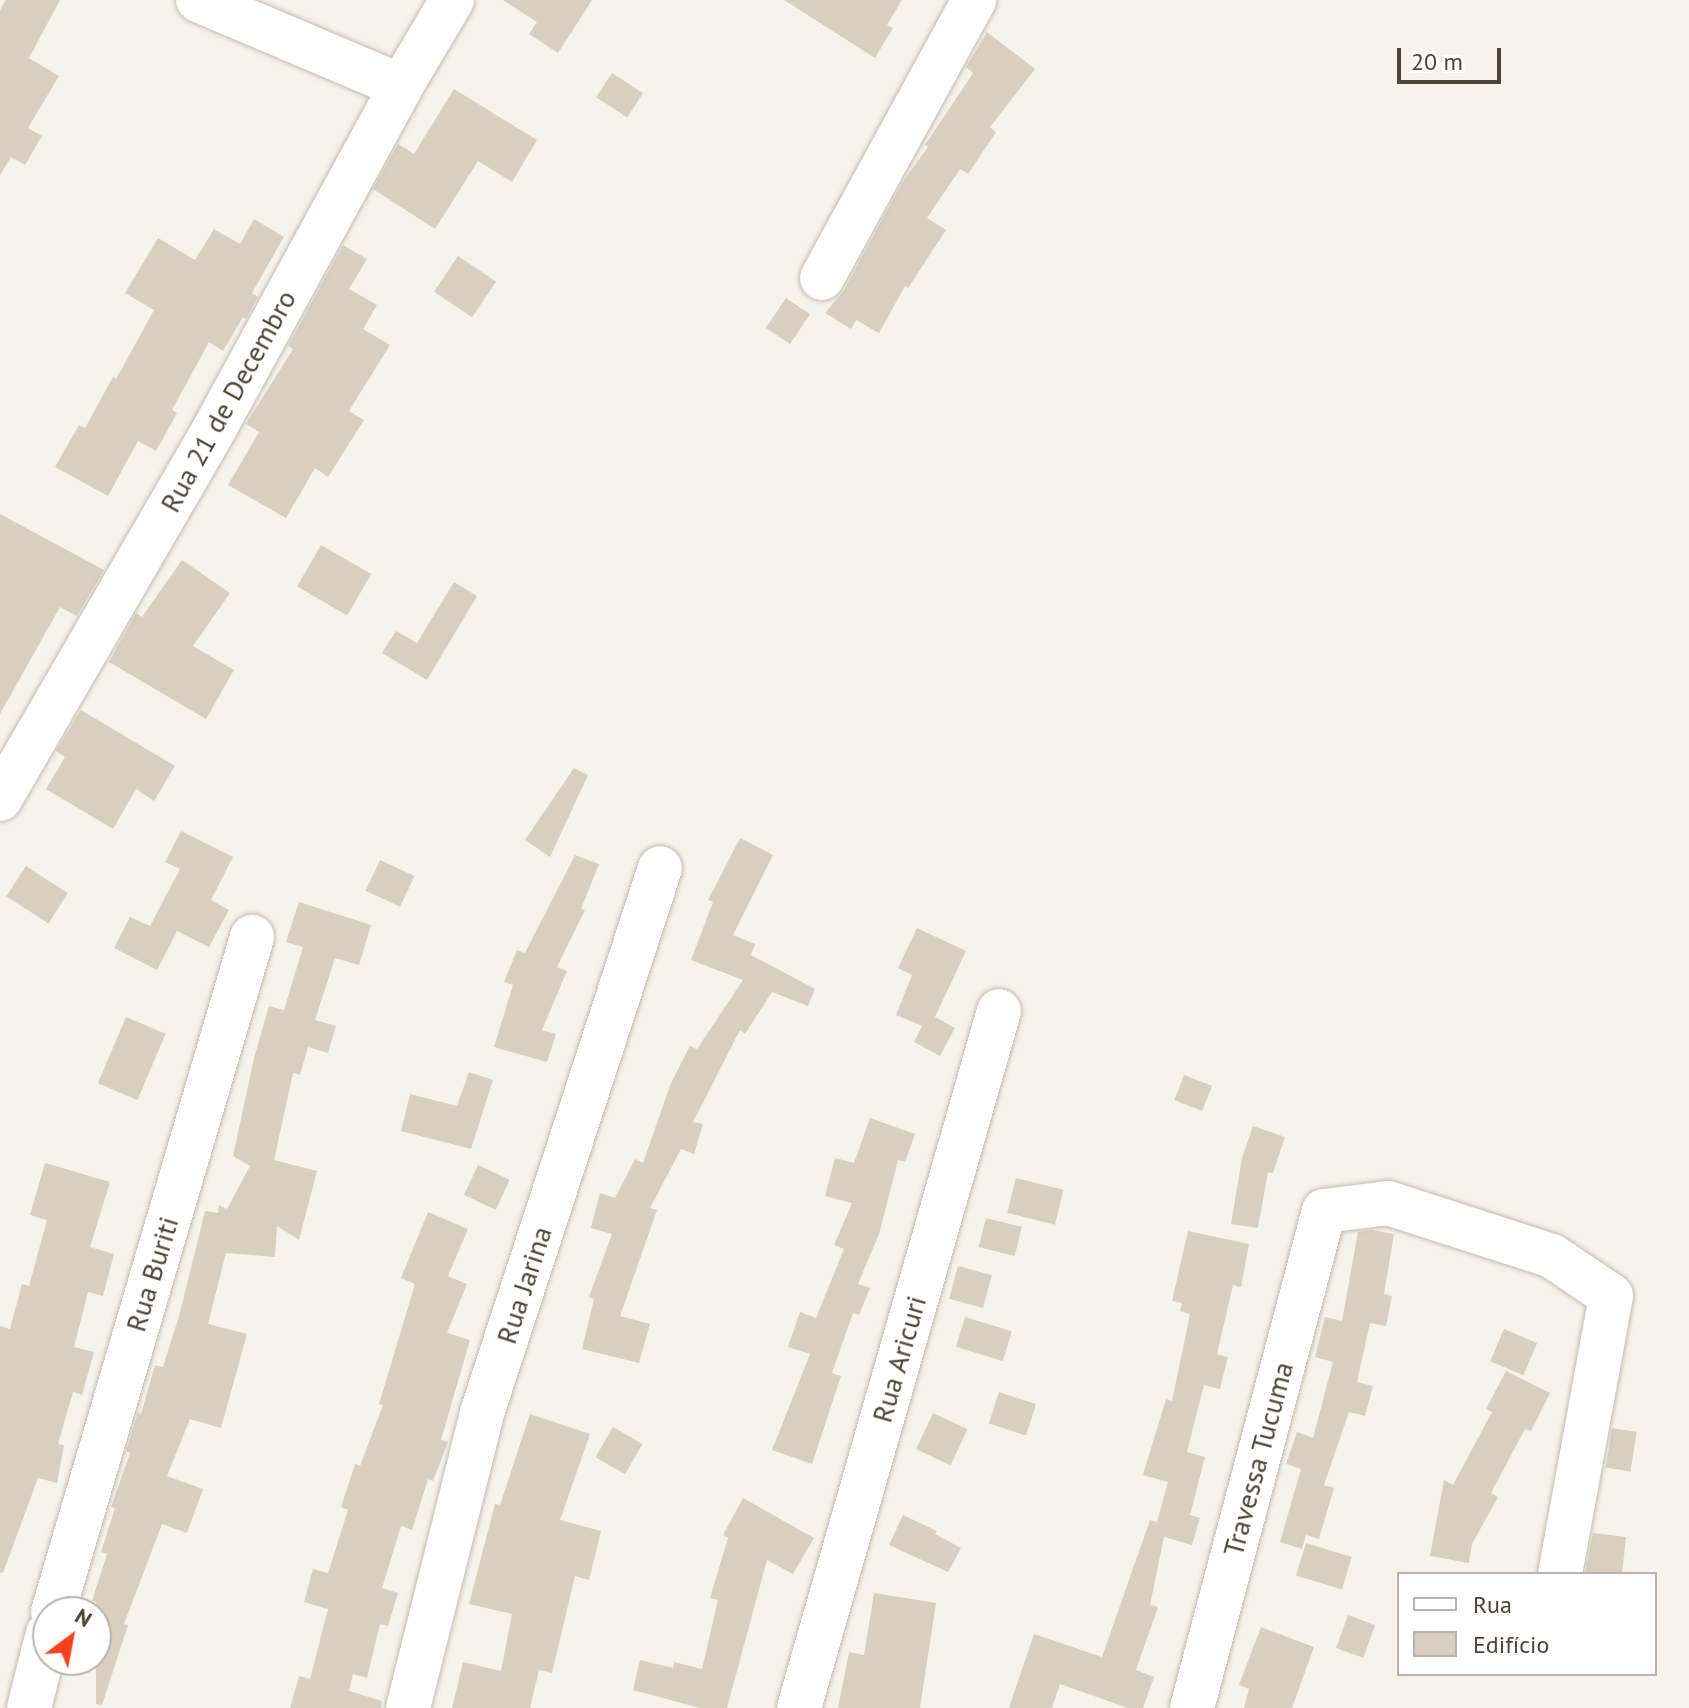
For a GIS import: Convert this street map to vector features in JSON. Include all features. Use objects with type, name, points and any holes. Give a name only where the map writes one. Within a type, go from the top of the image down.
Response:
[{"type":"street","points":[[198,0],[401,86]]},
{"type":"street","name":"Rua 21 de Decembro","points":[[0,799],[216,426],[401,86],[452,0]]},
{"type":"street","points":[[822,278],[974,0]]},
{"type":"street","name":"Rua Jarina","points":[[408,1708],[482,1413],[660,868]]},
{"type":"street","name":"Rua Buriti","points":[[58,1596],[252,937]]},
{"type":"street","name":"Rua Aricuri","points":[[799,1708],[999,1011]]},
{"type":"street","name":"Travessa Tucuma","points":[[1192,1708],[1324,1211],[1388,1203],[1552,1256],[1611,1296],[1560,1572]]},
{"type":"street","points":[[29,1708],[37,1676]]},
{"type":"building","points":[[6,0],[60,0],[29,58],[59,76],[28,128],[42,136],[25,165],[11,157],[0,175],[0,10]]},
{"type":"building","points":[[503,0],[592,0],[558,53],[529,34],[537,22]]},
{"type":"building","points":[[784,0],[902,0],[887,25],[893,28],[875,58]]},
{"type":"building","points":[[987,32],[1035,69],[990,127],[996,132],[968,174],[960,169],[927,218],[946,230],[908,288],[905,286],[879,333],[856,320],[851,329],[825,313],[844,290],[902,183],[973,73],[966,67]]},
{"type":"building","points":[[612,73],[643,93],[627,117],[596,97]]},
{"type":"building","points":[[454,89],[537,140],[512,182],[478,161],[435,229],[373,189],[398,144],[414,154]]},
{"type":"building","points":[[254,219],[284,237],[252,293],[258,297],[246,319],[243,317],[223,351],[209,342],[172,410],[177,413],[156,451],[138,441],[108,496],[55,467],[79,425],[85,428],[113,377],[116,379],[154,310],[125,293],[158,238],[195,260],[214,229],[240,244]]},
{"type":"building","points":[[343,245],[367,259],[349,289],[377,305],[363,329],[390,345],[349,411],[364,420],[328,477],[315,468],[286,518],[228,485],[259,432],[246,424],[293,349],[288,346]]},
{"type":"building","points":[[458,256],[496,282],[472,317],[434,292]]},
{"type":"building","points":[[786,298],[810,314],[790,344],[766,328]]},
{"type":"building","points":[[0,514],[104,570],[77,616],[60,607],[0,714]]},
{"type":"building","points":[[321,545],[371,574],[347,616],[297,587]]},
{"type":"building","points":[[182,560],[230,593],[193,646],[234,670],[206,719],[109,662],[136,613],[142,617]]},
{"type":"building","points":[[454,582],[477,596],[427,680],[382,653],[396,631],[417,643]]},
{"type":"building","points":[[81,710],[175,766],[154,801],[136,789],[113,829],[46,789],[65,757],[56,751]]},
{"type":"building","points":[[574,768],[588,775],[550,857],[525,840]]},
{"type":"building","points":[[181,831],[233,857],[211,900],[229,910],[209,947],[177,931],[157,970],[114,948],[130,917],[150,926],[180,869],[165,862]]},
{"type":"building","points":[[740,838],[773,855],[733,935],[755,944],[751,955],[815,989],[808,1006],[772,992],[745,1034],[740,1030],[693,1122],[703,1124],[694,1154],[681,1149],[650,1208],[657,1210],[620,1316],[650,1324],[639,1363],[582,1349],[594,1299],[589,1297],[612,1234],[591,1228],[600,1193],[615,1198],[635,1159],[643,1163],[671,1083],[690,1046],[697,1049],[743,980],[691,960],[713,902],[708,900]]},
{"type":"building","points":[[575,855],[599,864],[581,909],[585,910],[557,967],[567,971],[542,1030],[556,1034],[547,1062],[494,1047],[513,985],[504,982],[517,950],[525,953]]},
{"type":"building","points":[[380,860],[414,876],[400,907],[366,891]]},
{"type":"building","points":[[26,866],[68,893],[48,923],[6,896]]},
{"type":"building","points":[[299,902],[371,925],[359,965],[335,958],[315,1020],[336,1026],[328,1053],[308,1047],[300,1075],[293,1073],[274,1160],[317,1171],[299,1240],[277,1226],[275,1257],[226,1253],[208,1324],[247,1334],[221,1428],[190,1419],[167,1476],[203,1489],[187,1533],[162,1524],[124,1624],[128,1625],[112,1674],[112,1596],[94,1596],[107,1554],[101,1552],[115,1508],[111,1507],[155,1365],[163,1367],[205,1211],[218,1213],[219,1205],[227,1209],[250,1166],[233,1156],[254,1058],[269,1006],[284,1010],[303,947],[286,942]]},
{"type":"building","points":[[917,928],[966,951],[935,1017],[955,1028],[940,1056],[914,1042],[922,1026],[896,1015],[912,975],[898,968]]},
{"type":"building","points":[[126,1017],[166,1034],[137,1100],[98,1083]]},
{"type":"building","points":[[469,1072],[493,1080],[471,1149],[401,1131],[410,1094],[457,1106]]},
{"type":"building","points":[[1184,1075],[1212,1086],[1202,1111],[1174,1100]]},
{"type":"building","points":[[870,1118],[915,1134],[905,1162],[898,1160],[879,1234],[858,1284],[870,1288],[859,1315],[853,1313],[832,1373],[841,1376],[812,1464],[772,1450],[810,1354],[788,1347],[800,1312],[816,1318],[844,1249],[834,1245],[852,1203],[825,1196],[835,1158],[854,1163]]},
{"type":"building","points":[[1253,1126],[1285,1137],[1273,1173],[1268,1172],[1258,1228],[1231,1224],[1242,1158]]},
{"type":"building","points":[[45,1163],[110,1182],[90,1247],[114,1254],[103,1296],[88,1292],[74,1347],[94,1352],[82,1395],[73,1392],[58,1444],[64,1445],[57,1483],[38,1478],[3,1573],[0,1572],[0,1326],[10,1329],[22,1284],[29,1286],[47,1220],[30,1215]]},
{"type":"building","points":[[478,1165],[510,1180],[496,1210],[464,1195]]},
{"type":"building","points":[[1016,1178],[1064,1190],[1055,1225],[1007,1213]]},
{"type":"building","points":[[428,1212],[468,1229],[448,1276],[467,1284],[447,1333],[470,1340],[441,1440],[448,1442],[433,1481],[428,1479],[412,1530],[401,1526],[382,1588],[398,1593],[388,1626],[380,1624],[367,1678],[353,1674],[349,1691],[382,1701],[381,1708],[290,1708],[299,1676],[310,1679],[328,1609],[304,1602],[313,1569],[328,1573],[348,1510],[341,1507],[355,1464],[360,1466],[383,1405],[379,1404],[415,1284],[401,1278]]},
{"type":"building","points":[[986,1218],[1022,1227],[1015,1256],[979,1247]]},
{"type":"building","points":[[1372,1230],[1394,1234],[1384,1294],[1392,1296],[1386,1326],[1370,1323],[1357,1382],[1373,1386],[1365,1416],[1349,1412],[1324,1485],[1334,1488],[1319,1539],[1306,1535],[1302,1549],[1280,1542],[1301,1469],[1286,1464],[1297,1432],[1313,1438],[1333,1362],[1315,1357],[1325,1317],[1342,1321],[1358,1232]]},
{"type":"building","points":[[1188,1231],[1249,1244],[1241,1287],[1233,1285],[1217,1354],[1228,1357],[1220,1389],[1204,1385],[1187,1452],[1205,1457],[1190,1515],[1200,1518],[1192,1545],[1164,1537],[1150,1605],[1158,1607],[1136,1670],[1154,1677],[1143,1708],[1128,1708],[1060,1684],[1052,1708],[1009,1708],[1034,1634],[1102,1657],[1150,1520],[1157,1522],[1168,1482],[1143,1475],[1166,1399],[1172,1401],[1190,1314],[1180,1311],[1182,1303],[1172,1301]]},
{"type":"building","points":[[958,1266],[992,1275],[983,1308],[949,1299]]},
{"type":"building","points":[[965,1317],[1012,1331],[1003,1361],[956,1347]]},
{"type":"building","points":[[1504,1329],[1537,1343],[1523,1375],[1490,1361]]},
{"type":"building","points":[[1506,1371],[1550,1393],[1531,1431],[1525,1429],[1491,1493],[1498,1497],[1472,1544],[1469,1563],[1430,1556],[1444,1480],[1453,1485],[1492,1412],[1486,1409]]},
{"type":"building","points":[[999,1392],[1036,1404],[1026,1435],[989,1423]]},
{"type":"building","points":[[933,1413],[967,1429],[951,1465],[916,1449]]},
{"type":"building","points":[[530,1414],[590,1434],[560,1520],[601,1531],[589,1580],[575,1576],[552,1673],[539,1670],[530,1708],[452,1708],[463,1662],[501,1671],[512,1614],[469,1604],[495,1504],[500,1505]]},
{"type":"building","points":[[613,1427],[642,1444],[625,1474],[596,1457]]},
{"type":"building","points":[[1612,1428],[1637,1432],[1630,1471],[1606,1468]]},
{"type":"building","points":[[743,1498],[814,1538],[793,1574],[767,1560],[727,1708],[700,1708],[633,1690],[640,1660],[673,1668],[674,1662],[702,1669],[718,1600],[710,1598],[728,1538],[723,1535]]},
{"type":"building","points":[[903,1515],[937,1531],[935,1534],[961,1548],[948,1572],[889,1545]]},
{"type":"building","points":[[1593,1533],[1626,1537],[1622,1572],[1585,1572]]},
{"type":"building","points":[[1306,1543],[1352,1557],[1342,1590],[1296,1576]]},
{"type":"building","points":[[874,1593],[936,1603],[920,1708],[838,1708],[849,1652],[864,1655]]},
{"type":"building","points":[[1348,1615],[1375,1625],[1363,1658],[1336,1648]]},
{"type":"building","points":[[1261,1627],[1314,1647],[1292,1708],[1244,1708],[1249,1689],[1239,1685]]},
{"type":"building","points":[[96,1676],[111,1676],[102,1705],[96,1704]]}]
